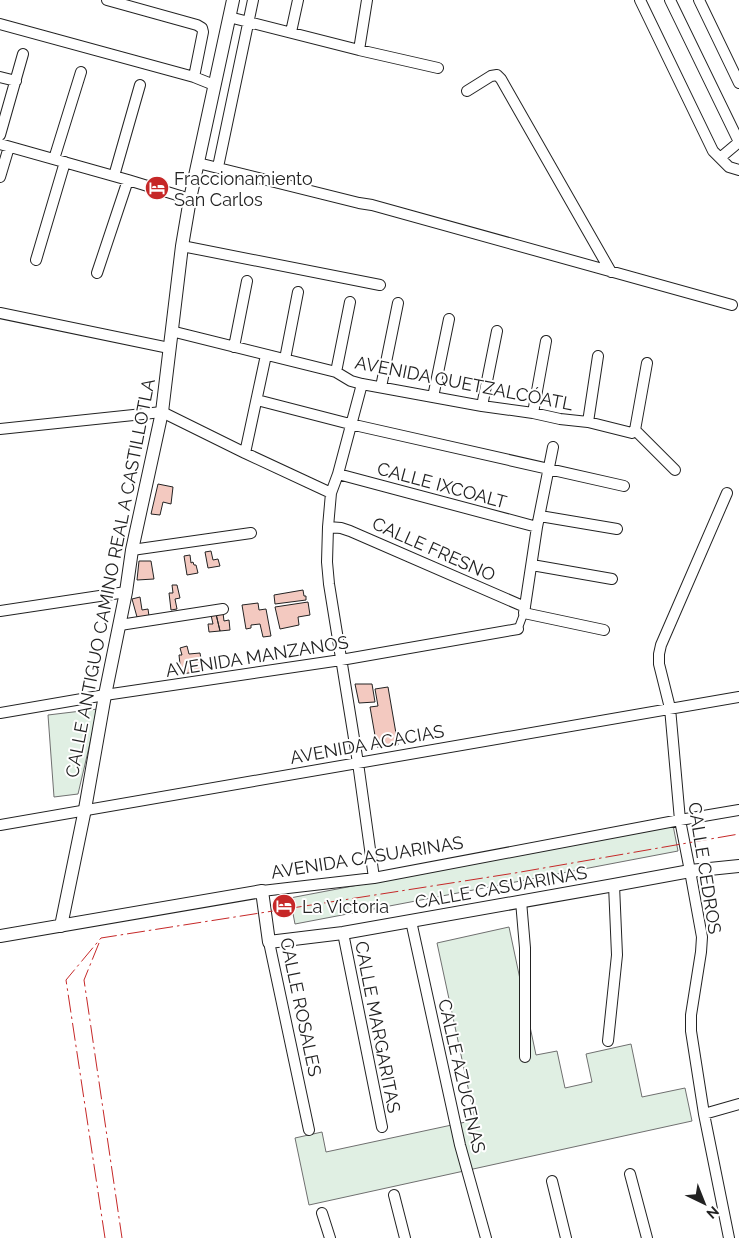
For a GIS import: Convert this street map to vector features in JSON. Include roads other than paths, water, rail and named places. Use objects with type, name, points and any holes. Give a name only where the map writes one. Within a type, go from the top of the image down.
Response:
[{"type":"street","points":[[107,0],[198,24],[203,32],[194,77]]},
{"type":"street","name":"CALLE ANTIGUO CAMINO REAL A CASTILLOTLA","points":[[60,926],[85,809],[126,592],[132,550],[162,412],[182,246],[190,199],[233,0]]},
{"type":"street","points":[[218,167],[253,0]]},
{"type":"street","points":[[291,32],[298,0]]},
{"type":"street","points":[[359,50],[367,0]]},
{"type":"street","points":[[640,0],[713,151],[729,167],[739,170]]},
{"type":"street","points":[[670,0],[739,142],[720,158]]},
{"type":"street","points":[[699,0],[739,83]]},
{"type":"street","points":[[228,17],[438,68]]},
{"type":"street","points":[[0,24],[194,77],[214,85]]},
{"type":"street","points":[[0,136],[23,54]]},
{"type":"street","points":[[36,260],[81,72]]},
{"type":"street","points":[[467,91],[491,76],[497,75],[611,272]]},
{"type":"street","points":[[0,77],[16,81]]},
{"type":"street","points":[[114,176],[140,86]]},
{"type":"street","points":[[0,177],[5,145],[190,199]]},
{"type":"street","points":[[198,163],[372,206],[732,305]]},
{"type":"street","points":[[97,273],[128,180]]},
{"type":"street","points":[[182,246],[380,286]]},
{"type":"street","points":[[234,347],[247,280]]},
{"type":"street","points":[[285,359],[298,292]]},
{"type":"street","points":[[336,372],[350,302]]},
{"type":"street","points":[[381,388],[398,303]]},
{"type":"street","points":[[0,313],[169,348]]},
{"type":"street","points":[[433,397],[449,319]]},
{"type":"street","name":"AVENIDA QUETZALCÓATL","points":[[171,331],[336,372],[351,381],[362,384],[482,406],[588,422],[632,433],[635,430]]},
{"type":"street","points":[[482,406],[497,331]]},
{"type":"street","points":[[533,413],[546,341]]},
{"type":"street","points":[[245,453],[266,355]]},
{"type":"street","points":[[588,422],[598,356]]},
{"type":"street","points":[[647,362],[635,430],[676,470]]},
{"type":"street","points":[[362,384],[338,474],[331,493],[328,527],[328,570],[374,878]]},
{"type":"street","points":[[257,400],[350,424],[624,486]]},
{"type":"street","points":[[0,429],[162,412],[331,493]]},
{"type":"street","points":[[518,629],[524,610],[537,527],[553,447]]},
{"type":"street","name":"CALLE IXCOALT","points":[[338,474],[537,527]]},
{"type":"street","name":"CALLE CEDROS","points":[[727,493],[661,645],[659,664],[670,708],[680,820],[702,937],[691,1031],[704,1114],[729,1238]]},
{"type":"street","points":[[540,516],[617,529]]},
{"type":"street","name":"CALLE FRESNO","points":[[328,527],[350,531],[524,610],[604,630]]},
{"type":"street","points":[[132,550],[250,533]]},
{"type":"street","points":[[532,565],[612,580]]},
{"type":"street","points":[[0,611],[126,592]]},
{"type":"street","points":[[120,625],[223,609]]},
{"type":"street","name":"AVENIDA MANZANOS","points":[[0,714],[342,660],[518,629]]},
{"type":"street","name":"AVENIDA ACACIAS","points":[[0,825],[739,697]]},
{"type":"street","name":"AVENIDA CASUARINAS","points":[[0,936],[262,891],[374,878],[739,810]]},
{"type":"street","name":"CALLE CASUARINAS","points":[[269,942],[343,933],[690,871],[739,866]]},
{"type":"street","points":[[608,1041],[617,955],[614,885]]},
{"type":"street","name":"CALLE ROSALES","points":[[262,891],[269,942],[309,1130]]},
{"type":"street","points":[[521,901],[525,948],[525,1057]]},
{"type":"street","name":"CALLE AZUCENAS","points":[[411,921],[460,1145],[486,1238]]},
{"type":"street","name":"CALLE MARGARITAS","points":[[343,933],[382,1127]]},
{"type":"street","points":[[704,1114],[739,1104]]},
{"type":"street","points":[[630,1174],[647,1238]]},
{"type":"street","points":[[552,1180],[566,1238]]},
{"type":"street","points":[[394,1195],[405,1238]]},
{"type":"street","points":[[322,1213],[330,1238]]},
{"type":"place","name":"Fraccionamiento San Carlos","points":[[157,188]]},
{"type":"place","name":"La Victoria","points":[[284,906]]}]
